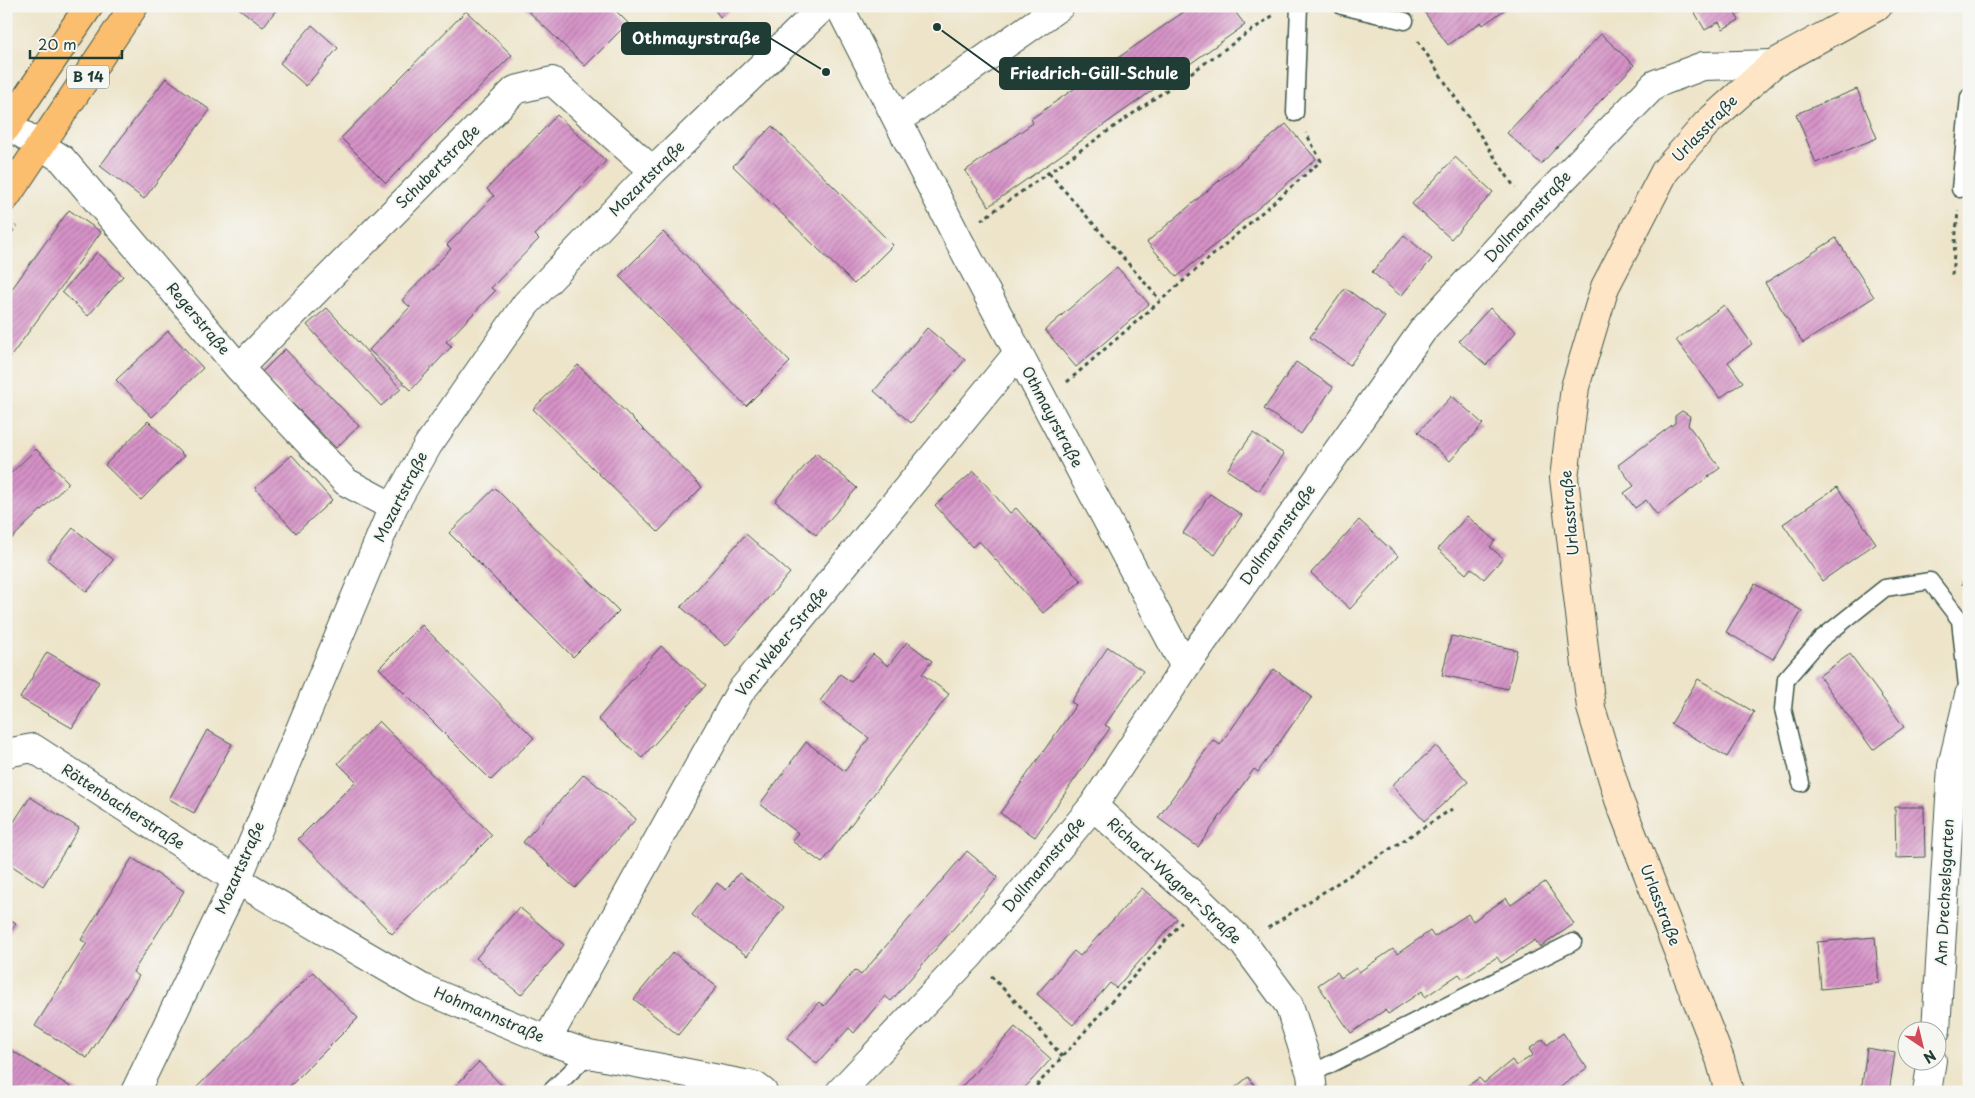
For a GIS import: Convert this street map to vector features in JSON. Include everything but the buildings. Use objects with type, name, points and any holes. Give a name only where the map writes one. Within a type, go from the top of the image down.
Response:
[{"type":"main road","name":"B 14","points":[[7,127],[89,6]]},
{"type":"main road","name":"B 14","points":[[11,180],[42,147],[134,6]]},
{"type":"street","name":"Mozartstraße","points":[[135,1092],[237,880],[393,507],[428,445],[526,304],[653,172],[824,6]]},
{"type":"street","name":"Othmayrstraße","points":[[839,6],[899,119],[957,237],[1185,667]]},
{"type":"street","points":[[899,119],[1060,6]]},
{"type":"street","name":"Urlasstraße","points":[[1729,1092],[1720,1059],[1619,800],[1591,708],[1564,478],[1576,387],[1605,287],[1665,171],[1706,124],[1773,64],[1878,6]]},
{"type":"street","name":"Dollmannstraße","points":[[840,1092],[970,956],[1093,806],[1185,667],[1423,330],[1531,212],[1655,84],[1703,66],[1773,64]]},
{"type":"street","name":"Schubertstraße","points":[[239,368],[515,90],[552,81],[653,172]]},
{"type":"street","name":"Regerstraße","points":[[7,127],[62,160],[239,368],[346,482],[393,507]]},
{"type":"street","name":"Von-Weber-Straße","points":[[547,1040],[740,692],[1018,353]]},
{"type":"street","name":"Am Drechselsgarten","points":[[1937,1020],[1952,766],[1968,695]]},
{"type":"street","name":"Röttenbacherstraße","points":[[6,753],[32,748],[237,880]]},
{"type":"street","name":"Richard-Wagner-Straße","points":[[1093,806],[1200,901],[1244,944],[1289,1005],[1312,1083]]},
{"type":"street","name":"Hohmannstraße","points":[[237,880],[422,988],[547,1040],[589,1054],[755,1086],[763,1092]]},
{"type":"street","points":[[1927,1092],[1930,1070]]},
{"type":"lane","points":[[1295,113],[1299,6]]},
{"type":"lane","points":[[1342,6],[1405,21]]},
{"type":"lane","points":[[1960,189],[1969,97]]},
{"type":"lane","points":[[1801,783],[1783,709],[1786,679],[1821,639],[1885,588],[1930,581],[1960,620],[1968,695]]},
{"type":"lane","points":[[1312,1083],[1573,942]]},
{"type":"lane","points":[[550,1092],[589,1054]]},
{"type":"path","points":[[957,237],[1277,12]]},
{"type":"path","points":[[1405,21],[1531,212]]},
{"type":"path","points":[[1044,401],[1322,161],[1295,113]]},
{"type":"path","points":[[1049,173],[1160,300]]},
{"type":"path","points":[[1952,275],[1960,189]]},
{"type":"path","points":[[1960,620],[1969,525]]},
{"type":"path","points":[[1244,944],[1452,809]]},
{"type":"path","points":[[1031,1092],[1200,901]]},
{"type":"path","points":[[970,956],[1022,1007],[1063,1058]]},
{"type":"place","name":"Friedrich-Güll-Schule","points":[[937,27]]},
{"type":"place","name":"Othmayrstraße","points":[[826,72]]}]
